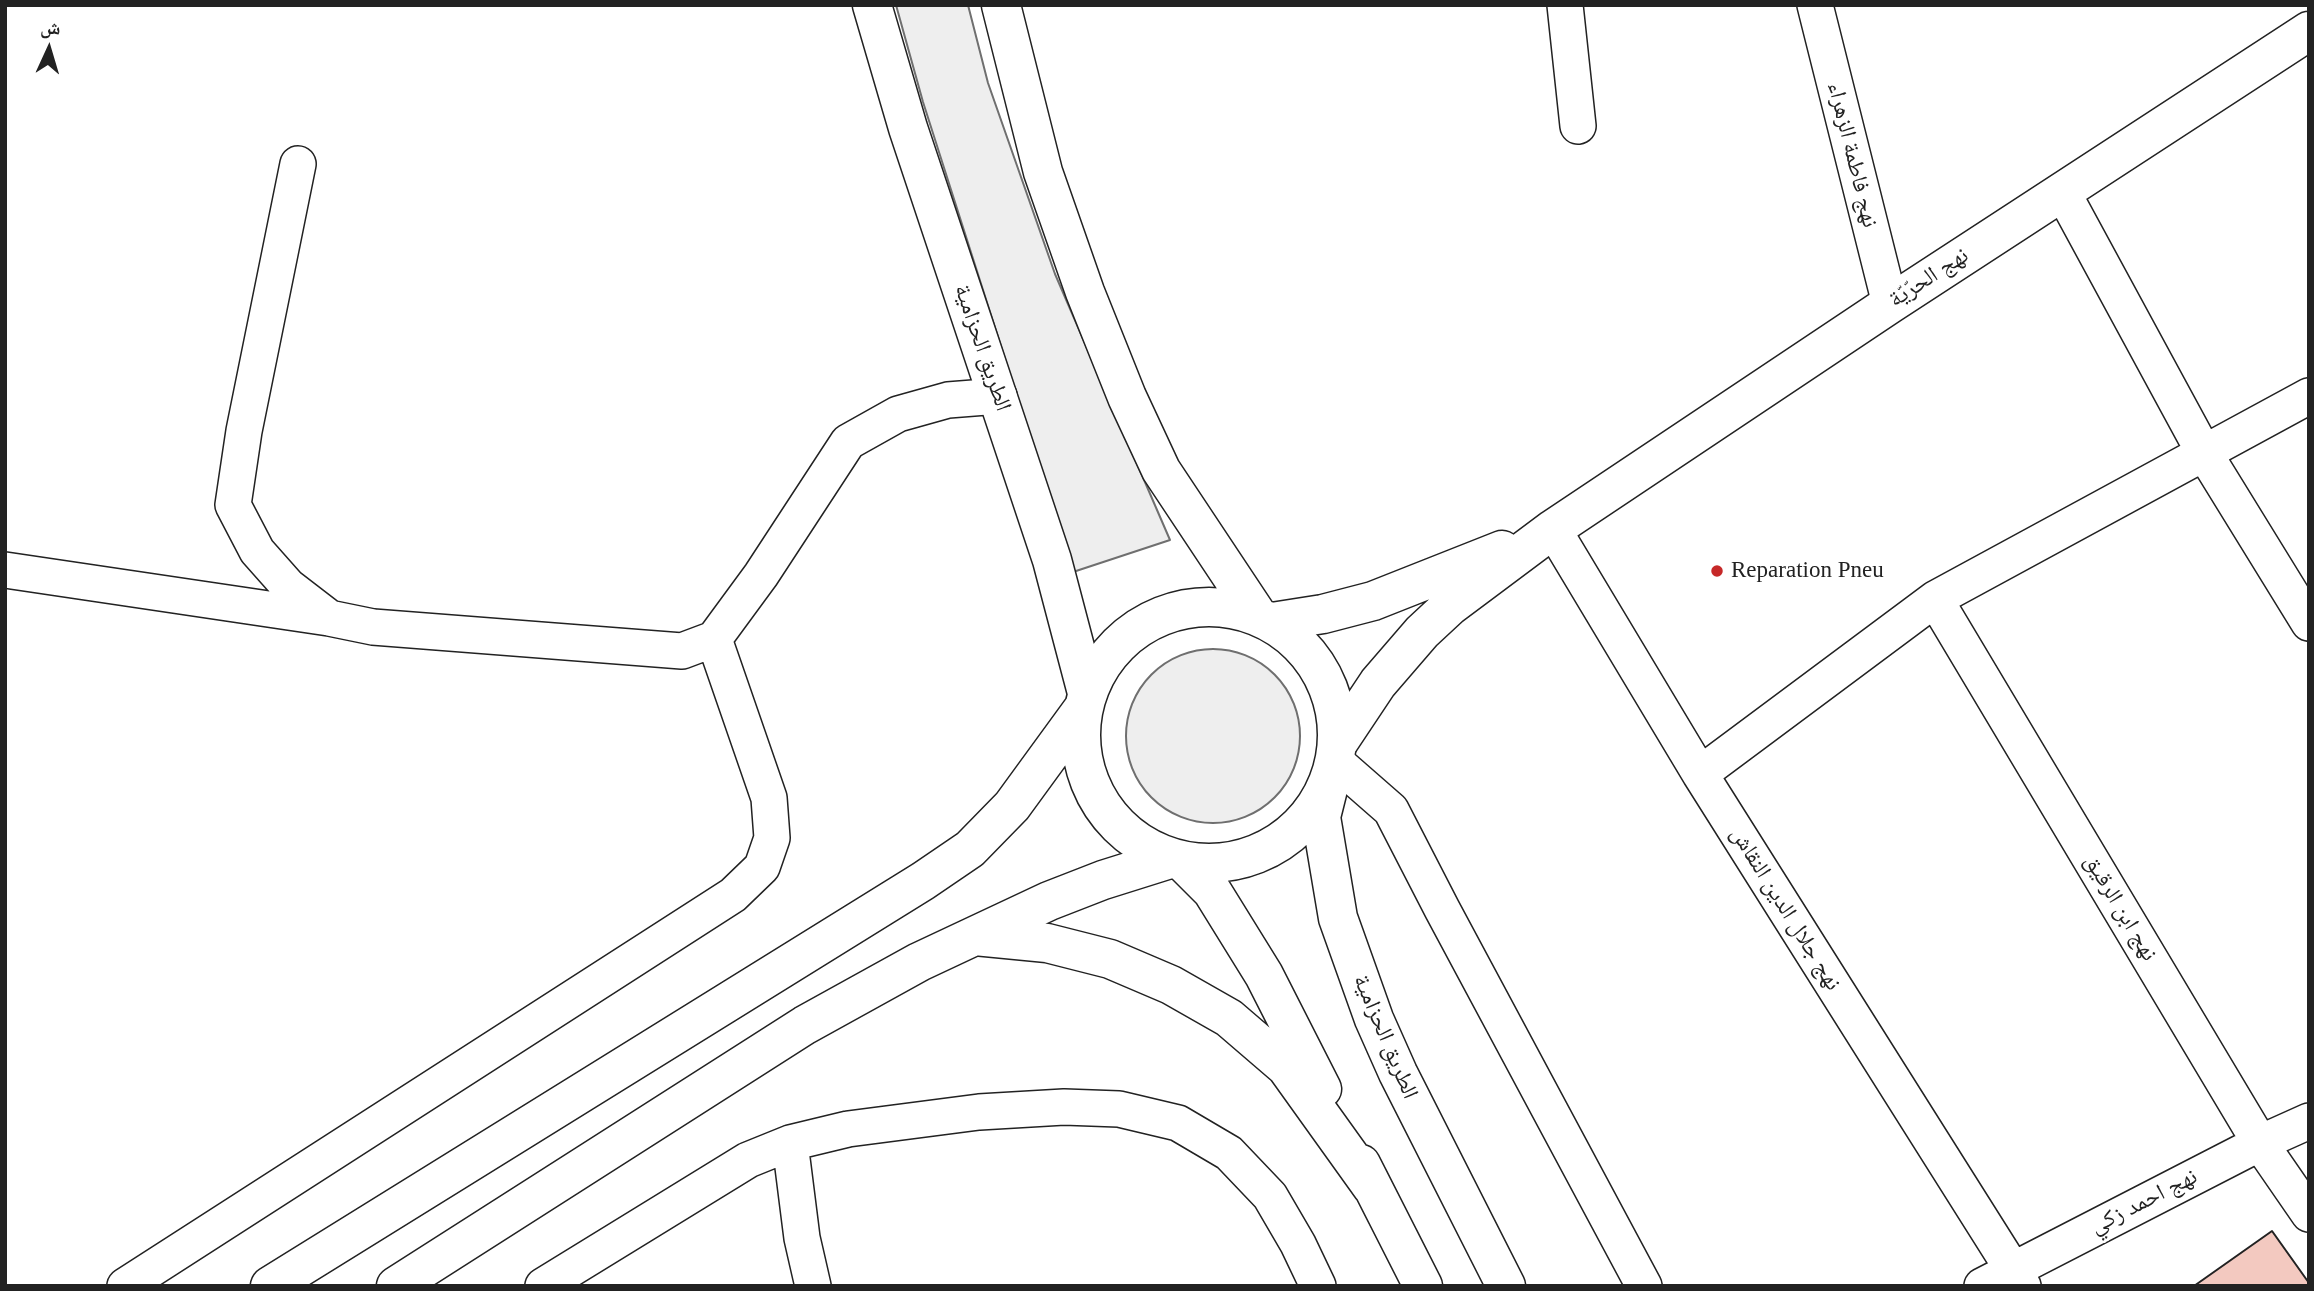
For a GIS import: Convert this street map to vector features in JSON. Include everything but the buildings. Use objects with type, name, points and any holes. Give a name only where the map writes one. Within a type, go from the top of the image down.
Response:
[{"type":"main road","name":"الطريق الحزامية","points":[[873,5],[908,128],[1052,559],[1085,702],[1081,748],[1090,785],[1110,817],[1138,842],[1177,859],[1219,863],[1256,854],[1289,835],[1316,808],[1335,759]]},
{"type":"main road","name":"الطريق الحزامية","points":[[1001,5],[1043,172],[1085,292],[1127,397],[1161,470],[1265,619]]},
{"type":"main road","name":"نهج الحرّيّة","points":[[1553,529],[1890,304],[2309,32]]},
{"type":"main road","points":[[1265,619],[1323,614],[1373,601],[1553,529]]},
{"type":"main road","points":[[1335,759],[1378,683],[1422,632],[1450,606],[1553,529]]},
{"type":"main road","name":"الطريق الحزامية","points":[[1085,702],[1107,657],[1137,628],[1175,611],[1217,606],[1265,619],[1301,644],[1323,673],[1335,707],[1335,759],[1321,817],[1338,918],[1374,1020],[1398,1073],[1506,1286]]},
{"type":"main road","points":[[270,1286],[923,881],[970,849],[1013,806],[1085,702]]},
{"type":"main road","name":"الطريق الحزامية","points":[[1177,859],[1212,891],[1264,975],[1423,1286]]},
{"type":"main road","points":[[396,1286],[806,1025],[919,962],[1049,901],[1103,880],[1177,859]]},
{"type":"main road","points":[[975,936],[1047,943],[1110,959],[1171,985],[1229,1018],[1286,1067],[1372,1187]]},
{"type":"street","points":[[1565,5],[1578,126]]},
{"type":"street","name":"نهج فاطمة الزهراء","points":[[1815,5],[1890,304]]},
{"type":"street","points":[[298,164],[244,431],[233,505],[257,551],[288,586],[330,618]]},
{"type":"street","points":[[2062,191],[2203,452],[2309,623]]},
{"type":"street","points":[[5,570],[330,618],[373,627],[682,651],[715,639],[761,575],[848,442],[898,414],[948,400],[999,396]]},
{"type":"street","points":[[1700,774],[1935,600],[2309,396]]},
{"type":"street","name":"نهج جلال الدين النقاش","points":[[1553,529],[1700,774],[2017,1277]]},
{"type":"street","name":"نهج ابن الرقيق","points":[[1935,600],[2260,1143],[2309,1214]]},
{"type":"street","points":[[124,1286],[733,895],[762,867],[772,838],[769,798],[715,639]]},
{"type":"street","points":[[1335,759],[1391,810],[1644,1286]]},
{"type":"street","points":[[544,1286],[748,1160],[790,1143],[848,1129],[979,1112],[1064,1108],[1119,1110],[1178,1123],[1229,1153],[1270,1196],[1298,1244],[1318,1286]]},
{"type":"street","name":"نهج احمد زكي","points":[[1982,1286],[2017,1277],[2260,1143],[2309,1121]]},
{"type":"street","points":[[790,1143],[802,1238],[813,1286]]},
{"type":"shaded area","points":[[896,5],[968,5],[988,83],[1055,274],[1170,540],[1073,572],[923,102]]},
{"type":"shaded area","points":[[1213,649],[1246,655],[1275,674],[1294,703],[1300,736],[1294,769],[1275,798],[1246,817],[1213,823],[1180,817],[1151,798],[1132,769],[1126,736],[1132,703],[1151,674],[1180,655]]},
{"type":"place","name":"Reparation Pneu","points":[[1717,571]]}]
